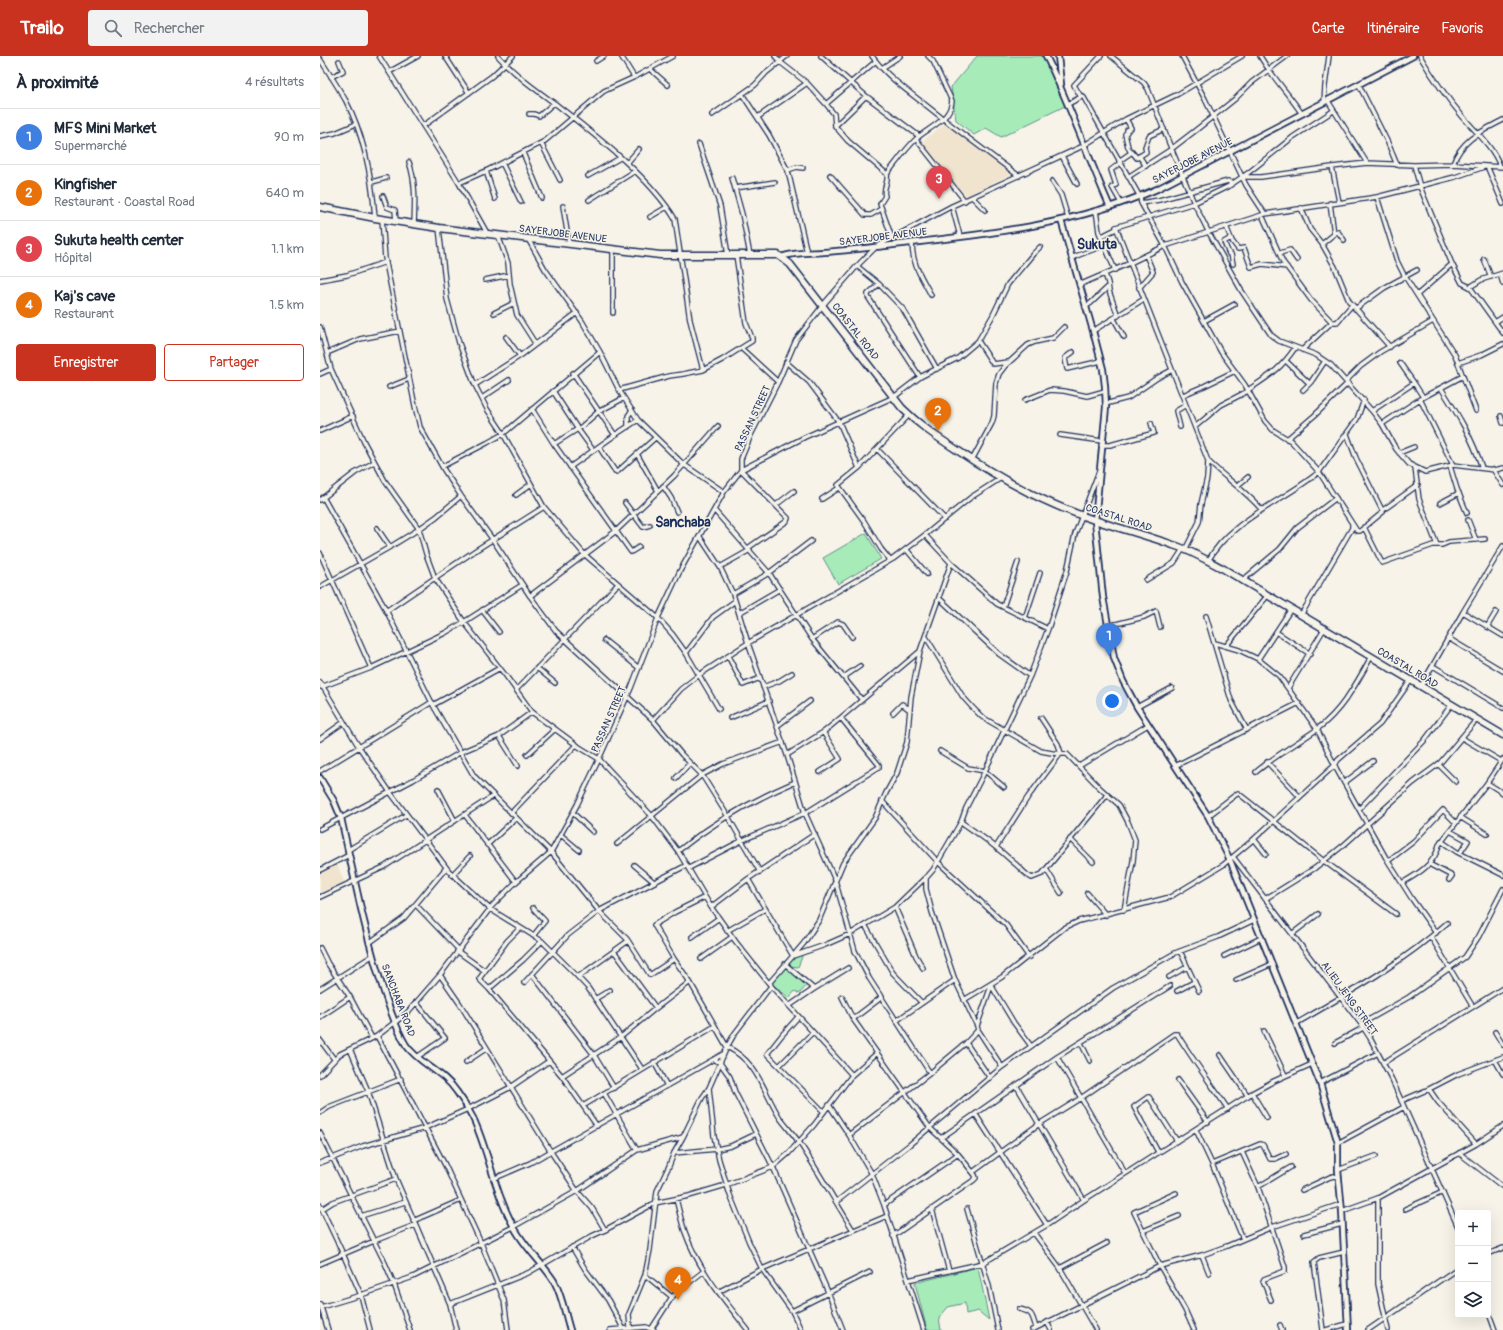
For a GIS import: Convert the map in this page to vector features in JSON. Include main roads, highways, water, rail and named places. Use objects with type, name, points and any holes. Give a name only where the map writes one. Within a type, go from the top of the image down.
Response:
[{"type":"main road","name":"SAYERJOBE AVENUE","points":[[320,207],[375,218],[439,228],[660,255],[750,255],[781,257]]},
{"type":"main road","name":"COASTAL ROAD","points":[[781,257],[790,264],[909,415],[925,429],[972,460],[1039,498],[1095,521],[1170,544],[1208,561],[1243,580],[1503,735]]},
{"type":"place","name":"Sukuta health center","points":[[939,199]]},
{"type":"place","name":"Kingfisher","points":[[938,431]]},
{"type":"place","name":"MFS Mini Market","points":[[1109,656]]},
{"type":"place","name":"Kaj's cave","points":[[678,1300]]},
{"type":"district","name":"Sukuta","points":[[1097,244]]},
{"type":"district","name":"Sanchaba","points":[[683,522]]}]
